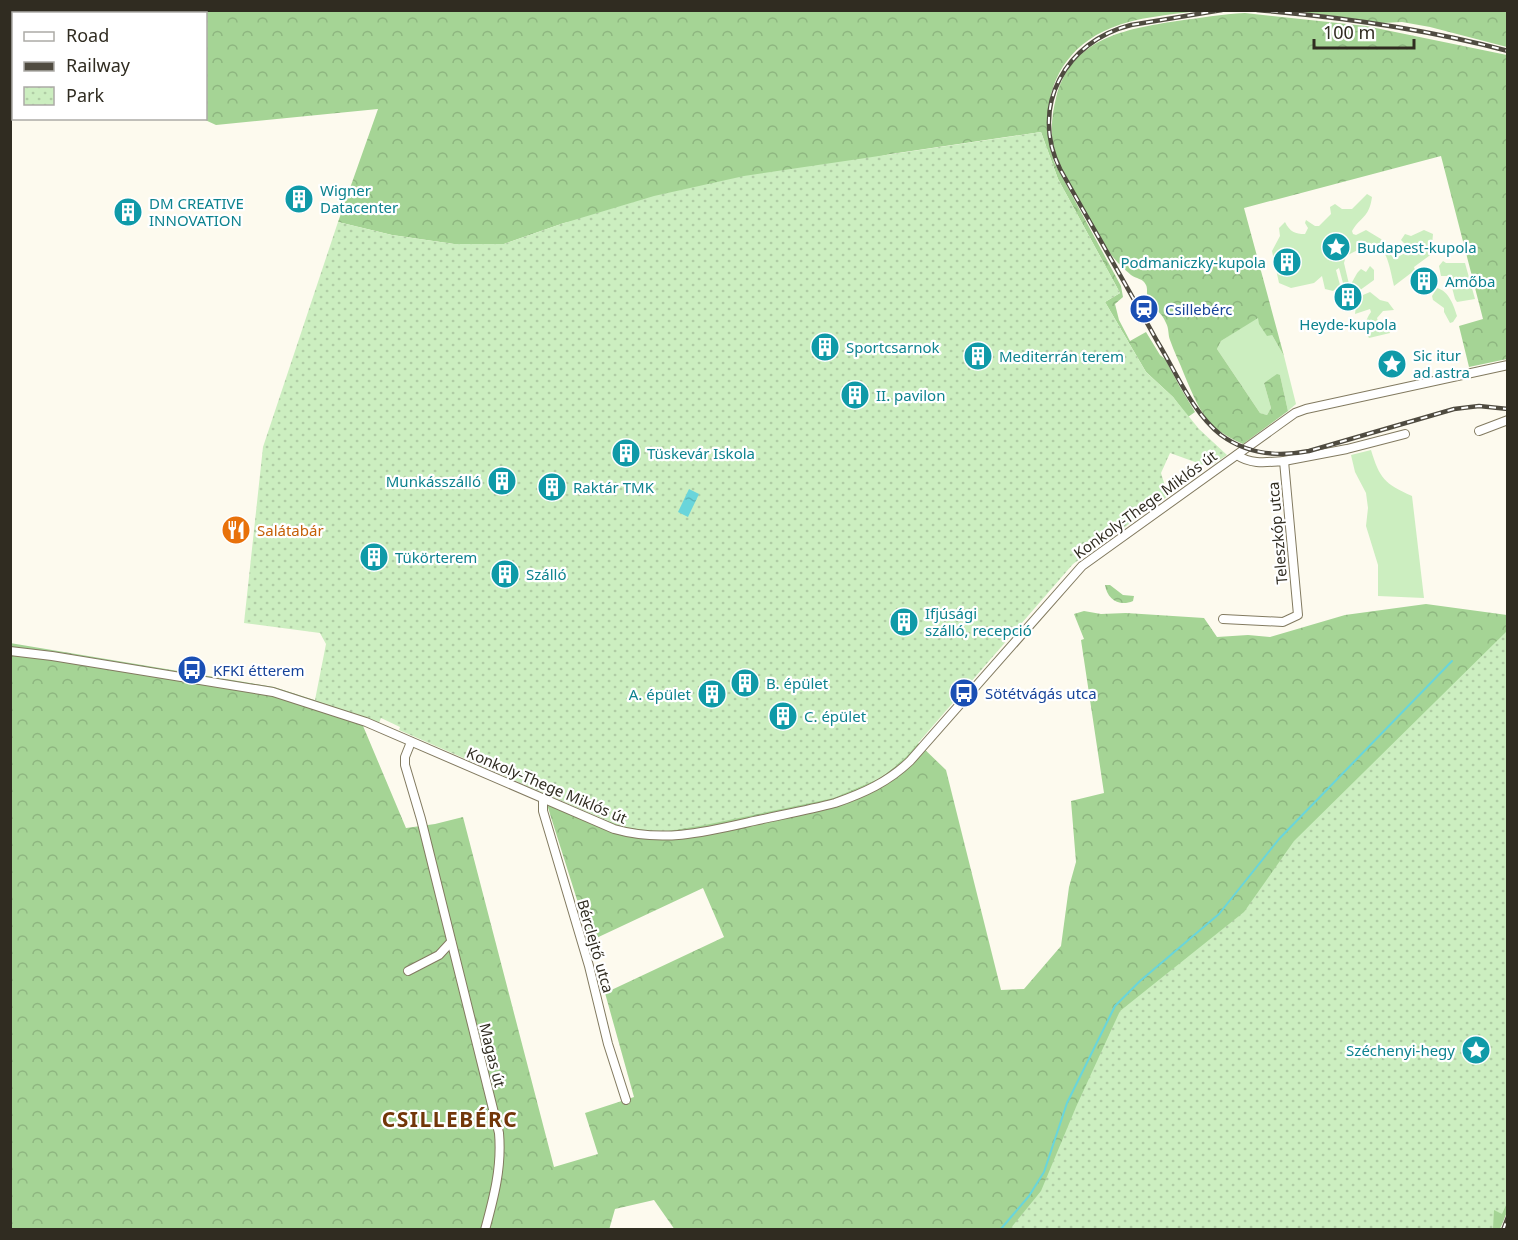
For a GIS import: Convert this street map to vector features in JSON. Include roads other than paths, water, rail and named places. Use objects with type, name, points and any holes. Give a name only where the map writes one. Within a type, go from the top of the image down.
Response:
[{"type":"street","name":"Konkoly-Thege Miklós út","points":[[10,651],[273,692],[350,717],[614,829],[632,834],[664,837],[695,835],[815,808],[885,782],[910,760],[1082,566],[1300,411],[1508,365]]},
{"type":"street","points":[[1479,430],[1508,420]]},
{"type":"street","points":[[1284,461],[1347,449],[1405,434]]},
{"type":"street","name":"Teleszkóp utca","points":[[1223,619],[1283,622],[1298,615],[1284,461],[1248,461],[1237,455]]},
{"type":"street","name":"Magas út","points":[[411,742],[405,757],[405,765],[499,1133],[500,1150],[496,1190],[485,1230]]},
{"type":"street","name":"Bérclejtő utca","points":[[543,799],[543,811],[589,966],[608,1044],[626,1100]]},
{"type":"street","points":[[408,971],[442,952],[451,942]]},
{"type":"street","points":[[442,952],[455,957]]},
{"type":"water","points":[[689,489],[699,494],[688,517],[678,512]]},
{"type":"waterway","points":[[1000,1230],[1029,1196],[1044,1172],[1067,1103],[1115,1006],[1140,981],[1219,914],[1279,839],[1452,661]]},
{"type":"railway","points":[[1222,10],[1131,25],[1108,33],[1088,45],[1072,61],[1060,79],[1052,100],[1049,122],[1051,145],[1060,169],[1201,415],[1221,435],[1231,441],[1252,450],[1286,454],[1309,451],[1454,409],[1479,406],[1508,409]]},
{"type":"railway","points":[[1257,10],[1383,25],[1446,36],[1508,51]]},
{"type":"railway","points":[[1503,1230],[1508,1217]]},
{"type":"place","name":"Wigner Datacenter","points":[[299,199]]},
{"type":"place","name":"DM CREATIVE INNOVATION","points":[[128,212]]},
{"type":"place","name":"Budapest-kupola","points":[[1336,247]]},
{"type":"place","name":"Podmaniczky-kupola","points":[[1287,262]]},
{"type":"place","name":"Amőba","points":[[1424,281]]},
{"type":"place","name":"Heyde-kupola","points":[[1348,297]]},
{"type":"place","name":"Csillebérc","points":[[1144,309]]},
{"type":"place","name":"Sportcsarnok","points":[[825,347]]},
{"type":"place","name":"Mediterrán terem","points":[[978,356]]},
{"type":"place","name":"Sic itur ad astra","points":[[1392,364]]},
{"type":"place","name":"II. pavilon","points":[[855,395]]},
{"type":"place","name":"Tüskevár Iskola","points":[[626,453]]},
{"type":"place","name":"Munkásszálló","points":[[502,481]]},
{"type":"place","name":"Raktár TMK","points":[[552,487]]},
{"type":"place","name":"Salátabár","points":[[236,530]]},
{"type":"place","name":"Tükörterem","points":[[374,557]]},
{"type":"place","name":"Szálló","points":[[505,574]]},
{"type":"place","name":"Ifjúsági szálló, recepció","points":[[904,622]]},
{"type":"place","name":"KFKI étterem","points":[[192,670]]},
{"type":"place","name":"B. épület","points":[[745,683]]},
{"type":"place","name":"Sötétvágás utca","points":[[964,693]]},
{"type":"place","name":"A. épület","points":[[712,694]]},
{"type":"place","name":"C. épület","points":[[783,716]]},
{"type":"place","name":"Széchenyi-hegy","points":[[1476,1050]]},
{"type":"district","name":"CSILLEBÉRC","points":[[450,1119]]}]
